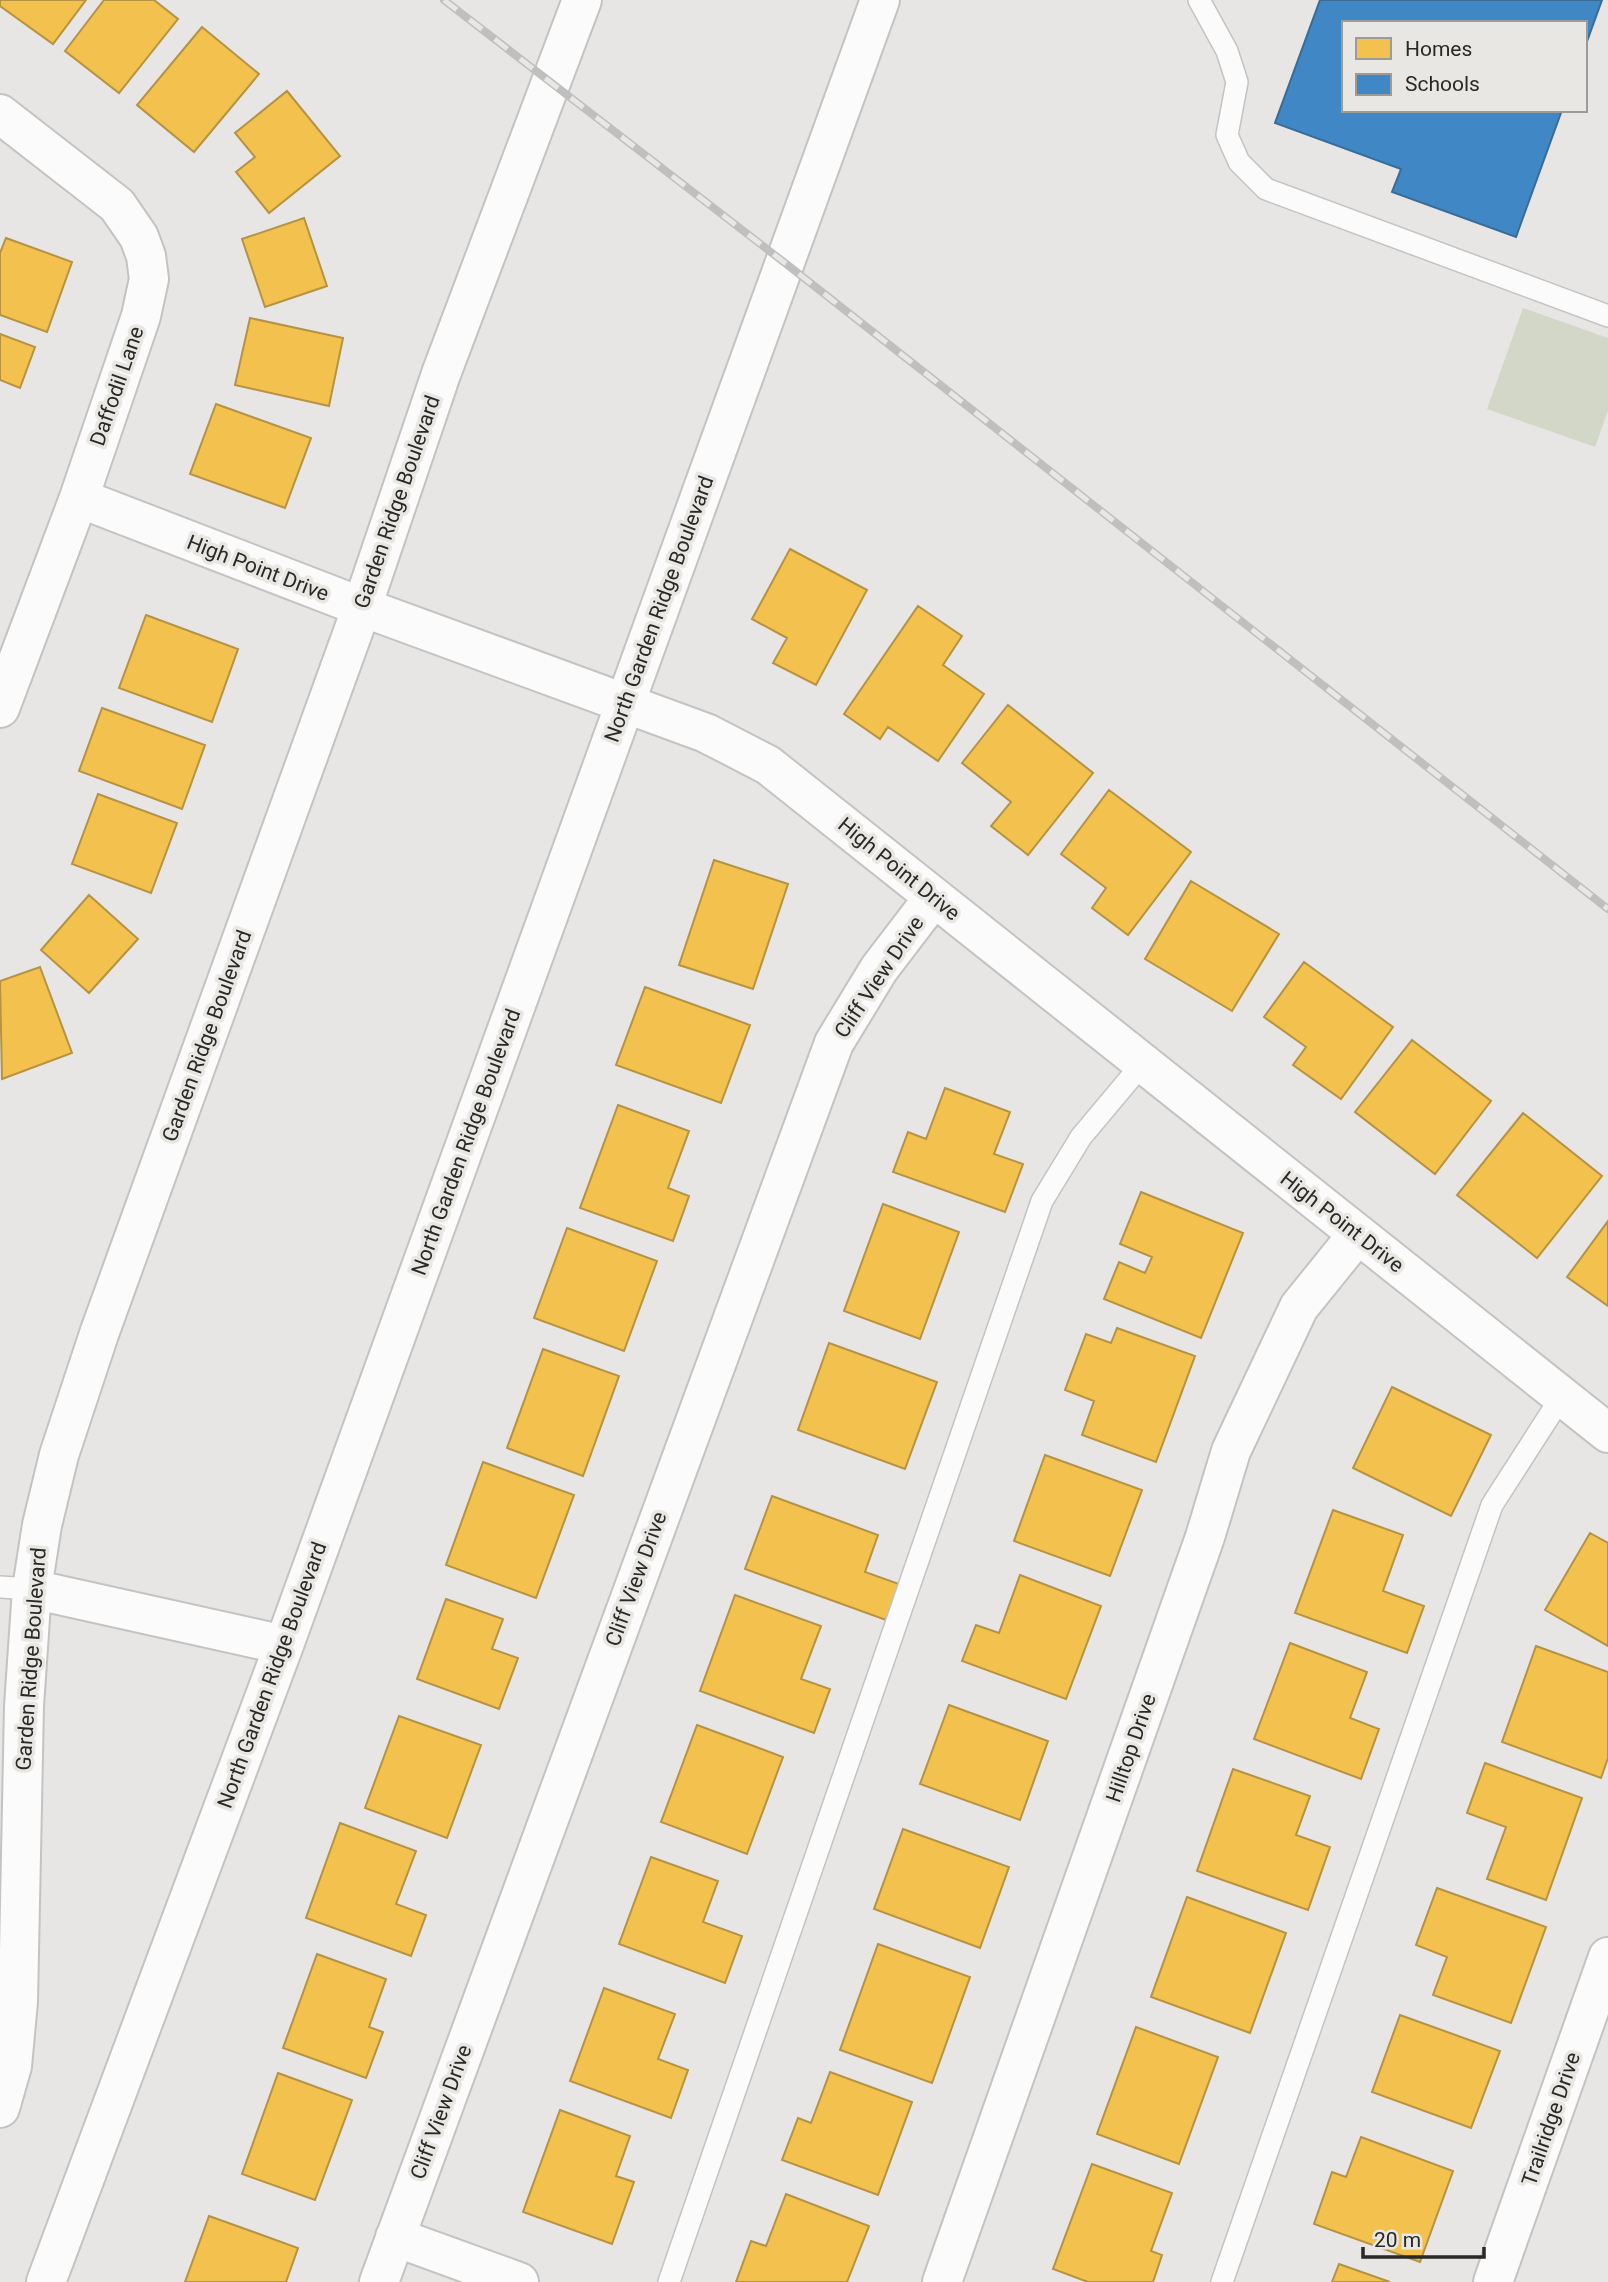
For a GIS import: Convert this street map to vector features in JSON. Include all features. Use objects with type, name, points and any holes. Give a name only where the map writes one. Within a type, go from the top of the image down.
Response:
[{"type":"street","name":"Garden Ridge Boulevard","points":[[0,2108],[12,2066],[9,2000],[24,1706],[16,1588],[42,1525],[58,1455],[99,1334],[362,607],[441,374],[582,0]]},
{"type":"street","name":"North Garden Ridge Boulevard","points":[[46,2282],[284,1645],[880,0]]},
{"type":"street","name":"Daffodil Lane","points":[[0,114],[117,205],[139,237],[146,256],[149,279],[141,316],[79,498],[0,708]]},
{"type":"street","name":"High Point Drive","points":[[79,498],[362,607],[706,733],[768,765],[1608,1433]]},
{"type":"street","name":"Cliff View Drive","points":[[379,2282],[834,1043],[879,969],[934,897]]},
{"type":"street","name":"Hilltop Drive","points":[[942,2282],[1205,1537],[1231,1451],[1299,1307],[1358,1234]]},
{"type":"street","points":[[16,1588],[284,1645]]},
{"type":"street","name":"Trailridge Drive","points":[[1493,2282],[1608,1957]]},
{"type":"street","points":[[395,2237],[519,2282]]},
{"type":"lane","points":[[1199,0],[1227,51],[1237,82],[1227,135],[1239,162],[1266,189],[1608,316]]},
{"type":"lane","points":[[669,2282],[1042,1201],[1081,1137],[1143,1063]]},
{"type":"lane","points":[[1222,2282],[1492,1505],[1562,1396]]},
{"type":"green space","points":[[1523,308],[1608,338],[1608,411],[1595,447],[1487,409]]},
{"type":"building: Homes","points":[[0,0],[86,0],[53,44],[0,6]]},
{"type":"building: Homes","points":[[104,0],[154,0],[178,19],[119,93],[65,51]]},
{"type":"building: Homes","points":[[202,27],[259,74],[194,152],[137,105]]},
{"type":"building: Homes","points":[[287,91],[340,156],[269,213],[236,172],[255,157],[235,133]]},
{"type":"building: Homes","points":[[304,218],[327,286],[265,307],[242,239]]},
{"type":"building: Homes","points":[[6,238],[72,262],[47,332],[0,315],[0,253]]},
{"type":"building: Homes","points":[[250,318],[343,338],[329,406],[235,385]]},
{"type":"building: Homes","points":[[0,334],[35,347],[20,388],[0,380]]},
{"type":"building: Homes","points":[[216,404],[311,438],[285,508],[190,474]]},
{"type":"building: Homes","points":[[790,549],[867,590],[816,685],[773,663],[787,638],[752,619]]},
{"type":"building: Homes","points":[[918,606],[962,636],[943,665],[984,694],[938,761],[888,727],[880,739],[844,714]]},
{"type":"building: Homes","points":[[146,615],[238,649],[212,722],[119,688]]},
{"type":"building: Homes","points":[[1008,705],[1093,773],[1028,855],[991,826],[1011,802],[962,763]]},
{"type":"building: Homes","points":[[102,708],[205,745],[182,809],[79,771]]},
{"type":"building: Homes","points":[[1109,790],[1191,852],[1128,935],[1092,908],[1106,888],[1061,854]]},
{"type":"building: Homes","points":[[98,794],[177,823],[151,893],[72,864]]},
{"type":"building: Homes","points":[[714,860],[788,884],[753,989],[679,965]]},
{"type":"building: Homes","points":[[1191,881],[1279,934],[1232,1011],[1145,959]]},
{"type":"building: Homes","points":[[89,895],[138,939],[89,993],[41,950]]},
{"type":"building: Homes","points":[[1304,962],[1393,1027],[1341,1099],[1293,1065],[1306,1047],[1264,1017]]},
{"type":"building: Homes","points":[[40,967],[72,1053],[2,1079],[0,981]]},
{"type":"building: Homes","points":[[645,987],[750,1025],[721,1103],[616,1065]]},
{"type":"building: Homes","points":[[1412,1040],[1491,1101],[1435,1174],[1355,1112]]},
{"type":"building: Homes","points":[[945,1088],[1010,1112],[994,1154],[1023,1164],[1005,1212],[893,1172],[908,1132],[926,1139]]},
{"type":"building: Homes","points":[[618,1105],[689,1131],[668,1188],[689,1196],[673,1241],[580,1208]]},
{"type":"building: Homes","points":[[1523,1113],[1602,1176],[1537,1258],[1457,1195]]},
{"type":"building: Homes","points":[[1141,1192],[1243,1233],[1201,1338],[1104,1299],[1119,1262],[1145,1273],[1152,1257],[1120,1244]]},
{"type":"building: Homes","points":[[883,1204],[959,1232],[920,1339],[844,1311]]},
{"type":"building: Homes","points":[[1608,1221],[1608,1306],[1567,1277]]},
{"type":"building: Homes","points":[[567,1228],[657,1261],[624,1351],[534,1318]]},
{"type":"building: Homes","points":[[1117,1328],[1195,1356],[1156,1462],[1082,1435],[1094,1401],[1065,1390],[1086,1334],[1111,1343]]},
{"type":"building: Homes","points":[[829,1343],[937,1382],[905,1469],[798,1430]]},
{"type":"building: Homes","points":[[543,1349],[619,1376],[583,1476],[507,1448]]},
{"type":"building: Homes","points":[[1392,1387],[1491,1435],[1451,1516],[1353,1468]]},
{"type":"building: Homes","points":[[1045,1455],[1142,1490],[1110,1576],[1014,1541]]},
{"type":"building: Homes","points":[[483,1462],[574,1495],[536,1598],[446,1565]]},
{"type":"building: Homes","points":[[772,1496],[878,1535],[865,1572],[899,1584],[886,1620],[745,1569]]},
{"type":"building: Homes","points":[[1333,1510],[1403,1535],[1383,1591],[1424,1606],[1407,1653],[1295,1613]]},
{"type":"building: Homes","points":[[1590,1533],[1608,1543],[1608,1646],[1545,1610]]},
{"type":"building: Homes","points":[[1020,1575],[1101,1606],[1066,1699],[962,1661],[976,1625],[999,1633]]},
{"type":"building: Homes","points":[[735,1595],[821,1626],[801,1679],[830,1689],[814,1733],[700,1691]]},
{"type":"building: Homes","points":[[446,1599],[503,1619],[492,1649],[518,1658],[499,1709],[417,1679]]},
{"type":"building: Homes","points":[[1290,1643],[1367,1672],[1350,1718],[1379,1729],[1361,1779],[1254,1739]]},
{"type":"building: Homes","points":[[1536,1646],[1608,1672],[1608,1758],[1601,1778],[1502,1742]]},
{"type":"building: Homes","points":[[949,1705],[1048,1741],[1020,1820],[920,1784]]},
{"type":"building: Homes","points":[[399,1716],[481,1745],[447,1838],[365,1808]]},
{"type":"building: Homes","points":[[697,1725],[783,1757],[747,1854],[661,1822]]},
{"type":"building: Homes","points":[[1485,1763],[1582,1798],[1546,1900],[1487,1879],[1506,1827],[1467,1813]]},
{"type":"building: Homes","points":[[1233,1769],[1310,1796],[1296,1835],[1330,1847],[1308,1910],[1197,1871]]},
{"type":"building: Homes","points":[[340,1823],[416,1851],[396,1904],[426,1915],[411,1956],[306,1918]]},
{"type":"building: Homes","points":[[903,1829],[1009,1867],[980,1948],[874,1909]]},
{"type":"building: Homes","points":[[651,1857],[718,1881],[703,1922],[742,1936],[725,1983],[619,1944]]},
{"type":"building: Homes","points":[[1437,1888],[1546,1927],[1511,2023],[1433,1995],[1447,1957],[1416,1945]]},
{"type":"building: Homes","points":[[1187,1897],[1286,1933],[1250,2033],[1151,1997]]},
{"type":"building: Homes","points":[[878,1944],[970,1977],[932,2083],[840,2050]]},
{"type":"building: Homes","points":[[317,1954],[386,1979],[369,2027],[383,2032],[366,2078],[283,2048]]},
{"type":"building: Homes","points":[[604,1988],[675,2014],[658,2059],[688,2070],[671,2118],[570,2081]]},
{"type":"building: Homes","points":[[1400,2015],[1500,2051],[1471,2128],[1372,2092]]},
{"type":"building: Homes","points":[[1136,2027],[1218,2057],[1179,2164],[1097,2134]]},
{"type":"building: Homes","points":[[830,2072],[912,2102],[878,2195],[782,2160],[798,2118],[811,2123]]},
{"type":"building: Homes","points":[[278,2073],[352,2100],[315,2200],[242,2174]]},
{"type":"building: Homes","points":[[560,2110],[630,2136],[616,2176],[634,2182],[612,2244],[523,2212]]},
{"type":"building: Homes","points":[[1361,2137],[1453,2171],[1420,2262],[1314,2224],[1332,2172],[1346,2177]]},
{"type":"building: Homes","points":[[1092,2164],[1172,2193],[1151,2251],[1162,2255],[1153,2282],[1088,2282],[1053,2269]]},
{"type":"building: Homes","points":[[786,2194],[869,2226],[847,2282],[736,2282],[751,2241],[766,2246]]},
{"type":"building: Homes","points":[[209,2216],[298,2248],[286,2282],[185,2282]]},
{"type":"building: Homes","points":[[1339,2264],[1390,2282],[1332,2282]]},
{"type":"building: Schools","points":[[1320,0],[1602,0],[1587,41],[1587,21],[1342,21],[1342,112],[1561,112],[1516,237],[1392,192],[1401,169],[1275,123]]},
{"type":"railway","points":[[444,0],[785,263],[1608,909]]}]
